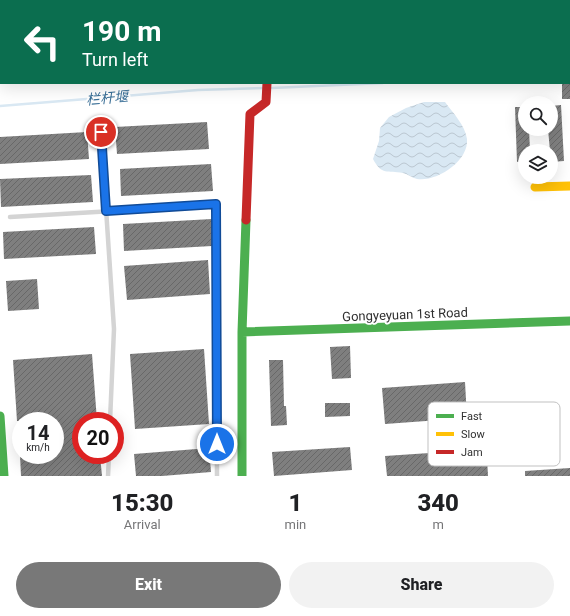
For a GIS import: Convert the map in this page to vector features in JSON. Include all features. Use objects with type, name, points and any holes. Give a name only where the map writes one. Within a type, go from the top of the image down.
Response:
[{"type":"street","points":[[242,476],[242,332],[250,114],[265,106],[269,98],[268,84]]},
{"type":"street","points":[[535,187],[570,186]]},
{"type":"street","name":"Gongyeyuan 1st Road","points":[[242,332],[570,321]]},
{"type":"street","points":[[0,416],[4,476]]},
{"type":"lane","points":[[101,132],[114,330],[110,412]]},
{"type":"lane","points":[[10,216],[216,204],[217,476]]},
{"type":"lane","points":[[108,476],[109,464]]},
{"type":"water","points":[[424,102],[445,102],[455,115],[464,129],[467,139],[463,155],[450,168],[434,177],[425,179],[417,179],[403,173],[382,170],[373,159],[379,141],[380,128],[389,117],[406,108]]},
{"type":"building","points":[[562,84],[570,84],[570,99],[562,99]]},
{"type":"building","points":[[558,105],[561,105],[564,161],[558,161],[558,144],[549,144],[549,136],[558,136]]},
{"type":"building","points":[[515,107],[518,107],[518,136],[529,136],[530,144],[518,144],[517,162]]},
{"type":"building","points":[[207,122],[209,149],[117,154],[115,127]]},
{"type":"building","points":[[87,132],[89,159],[0,164],[0,137]]},
{"type":"building","points":[[211,164],[213,191],[121,196],[120,169]]},
{"type":"building","points":[[91,175],[93,202],[1,207],[0,179]]},
{"type":"building","points":[[212,219],[212,246],[124,251],[123,224]]},
{"type":"building","points":[[94,227],[96,254],[4,259],[3,232]]},
{"type":"building","points":[[208,260],[210,294],[127,300],[124,266]]},
{"type":"building","points":[[37,279],[39,309],[8,311],[6,281]]},
{"type":"building","points":[[350,346],[351,378],[332,379],[330,347]]},
{"type":"building","points":[[204,349],[209,424],[135,429],[130,354]]},
{"type":"building","points":[[92,354],[96,412],[72,412],[72,464],[101,464],[102,476],[21,476],[20,464],[64,464],[64,412],[16,412],[13,360]]},
{"type":"building","points":[[269,360],[283,360],[284,406],[286,406],[287,425],[271,426]]},
{"type":"building","points":[[465,382],[466,402],[428,402],[428,421],[385,424],[382,388]]},
{"type":"building","points":[[325,403],[350,403],[350,416],[325,417]]},
{"type":"building","points":[[350,447],[352,470],[274,476],[272,452]]},
{"type":"building","points":[[209,448],[211,472],[162,476],[136,476],[134,454]]},
{"type":"building","points":[[428,453],[428,466],[487,466],[488,476],[387,476],[385,456]]},
{"type":"building","points":[[570,468],[570,476],[525,476],[525,471]]},
{"type":"waterway","name":"栏杆堰","points":[[272,88],[361,84]]},
{"type":"waterway","name":"栏杆堰","points":[[0,106],[198,90],[265,88]]},
{"type":"traffic: fast","points":[[242,476],[242,332],[246,220]]},
{"type":"traffic: fast","points":[[242,332],[570,321]]},
{"type":"traffic: fast","points":[[0,416],[4,476]]},
{"type":"traffic: slow","points":[[535,187],[570,186]]},
{"type":"traffic: jam","points":[[246,220],[250,114],[266,102],[267,84]]},
{"type":"route","points":[[101,132],[106,211],[216,204],[217,444]]}]
